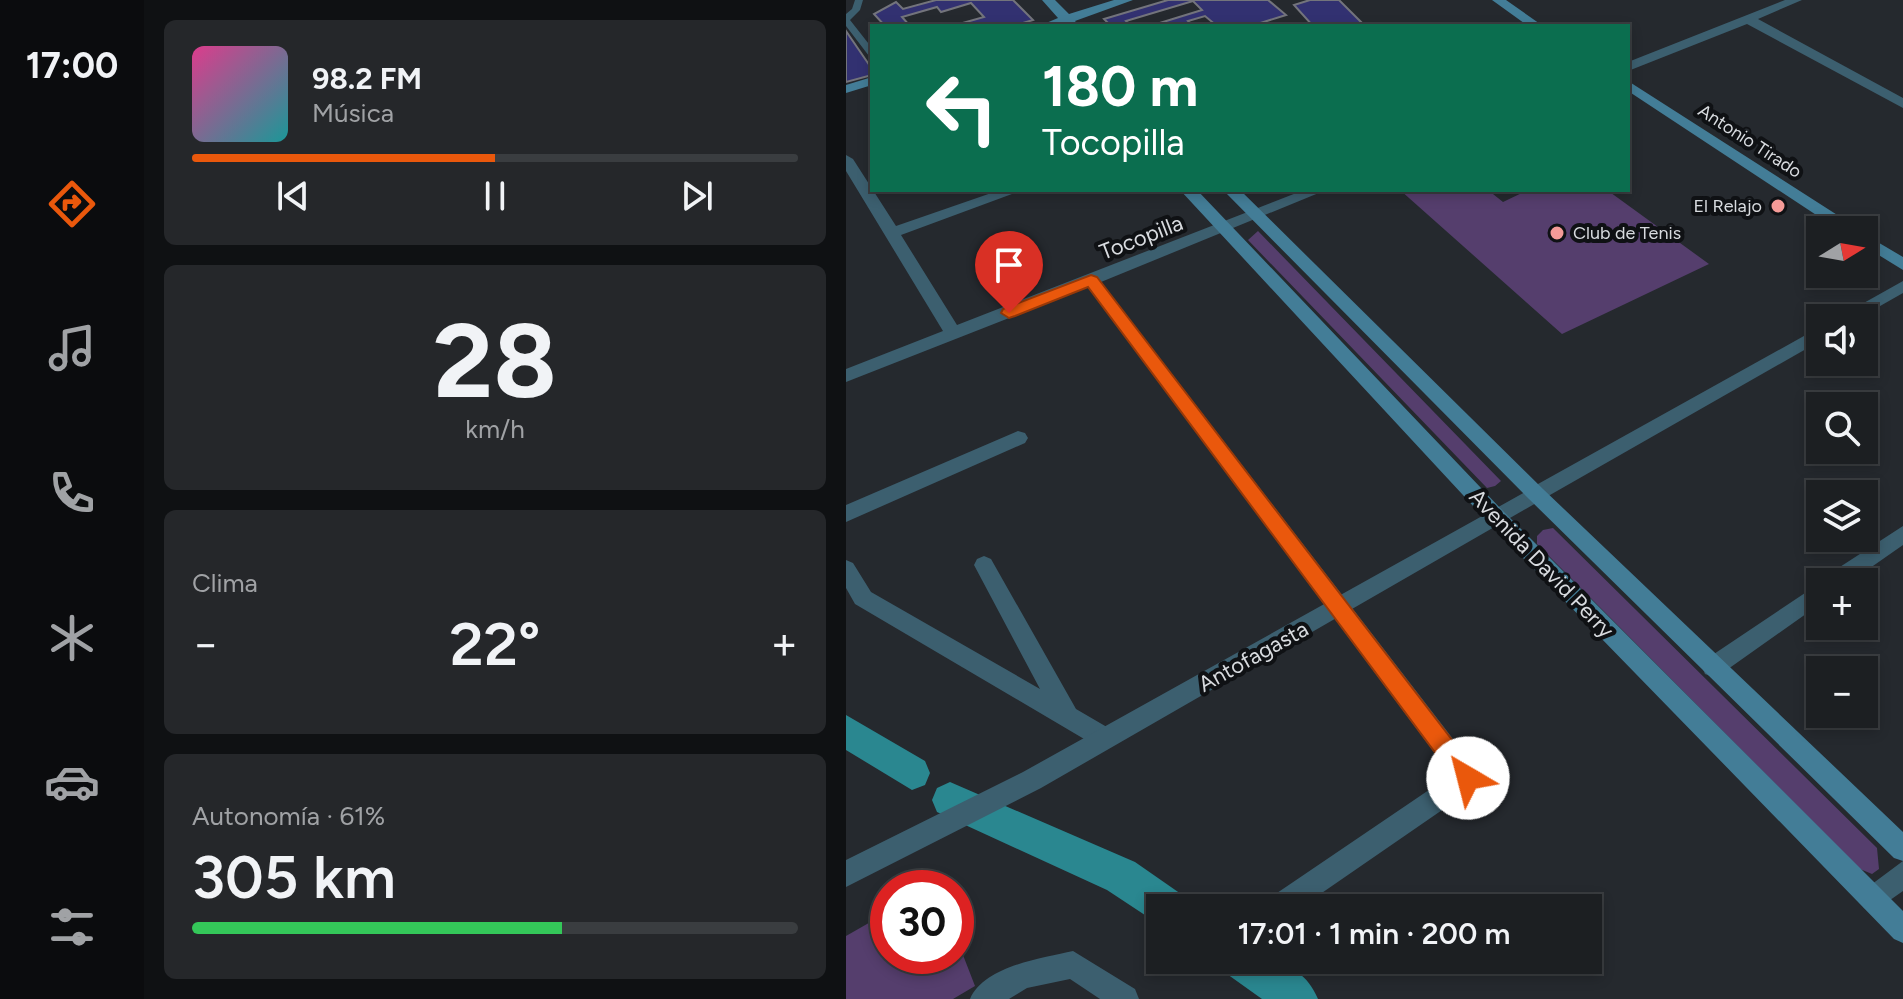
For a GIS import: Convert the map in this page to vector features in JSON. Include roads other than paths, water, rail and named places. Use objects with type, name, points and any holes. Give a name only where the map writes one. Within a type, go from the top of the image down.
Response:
[{"type":"main road","points":[[1048,0],[1070,22],[1123,1]]},
{"type":"main road","points":[[1498,0],[1534,24]]},
{"type":"main road","points":[[846,89],[870,82]]},
{"type":"main road","name":"Antonio Tirado","points":[[1630,86],[1829,216]]},
{"type":"main road","name":"Avenida David Perry","points":[[1190,192],[1495,516],[1903,930]]},
{"type":"main road","name":"Avenida David Perry","points":[[1233,192],[1536,494],[1903,849]]},
{"type":"main road","points":[[1878,248],[1903,265]]},
{"type":"street","points":[[1630,66],[1796,0]]},
{"type":"street","points":[[1748,19],[1903,104]]},
{"type":"street","points":[[847,162],[954,334]]},
{"type":"street","points":[[892,233],[1009,192]]},
{"type":"street","name":"Tocopilla","points":[[846,376],[1313,192]]},
{"type":"street","points":[[1091,280],[1468,778],[1298,894]]},
{"type":"street","points":[[1871,304],[1903,286]]},
{"type":"street","name":"Antofagasta","points":[[846,874],[1032,780],[1806,341]]},
{"type":"street","points":[[846,514],[1018,438]]},
{"type":"street","points":[[1854,568],[1903,534]]},
{"type":"street","points":[[984,565],[1067,717]]},
{"type":"street","points":[[846,569],[863,598],[1104,738]]},
{"type":"street","points":[[1713,667],[1806,602]]},
{"type":"street","points":[[1873,899],[1903,874]]},
{"type":"street","points":[[984,999],[1022,975],[1073,965],[1125,999]]},
{"type":"lane","points":[[859,0],[856,10],[846,20],[870,51]]},
{"type":"waterway","points":[[846,731],[912,773]]},
{"type":"waterway","points":[[950,800],[1121,876],[1147,894]]},
{"type":"waterway","points":[[1261,974],[1297,999]]},
{"type":"place","name":"El Relajo","points":[[1778,206]]},
{"type":"place","name":"Club de Tenis","points":[[1557,233]]}]
